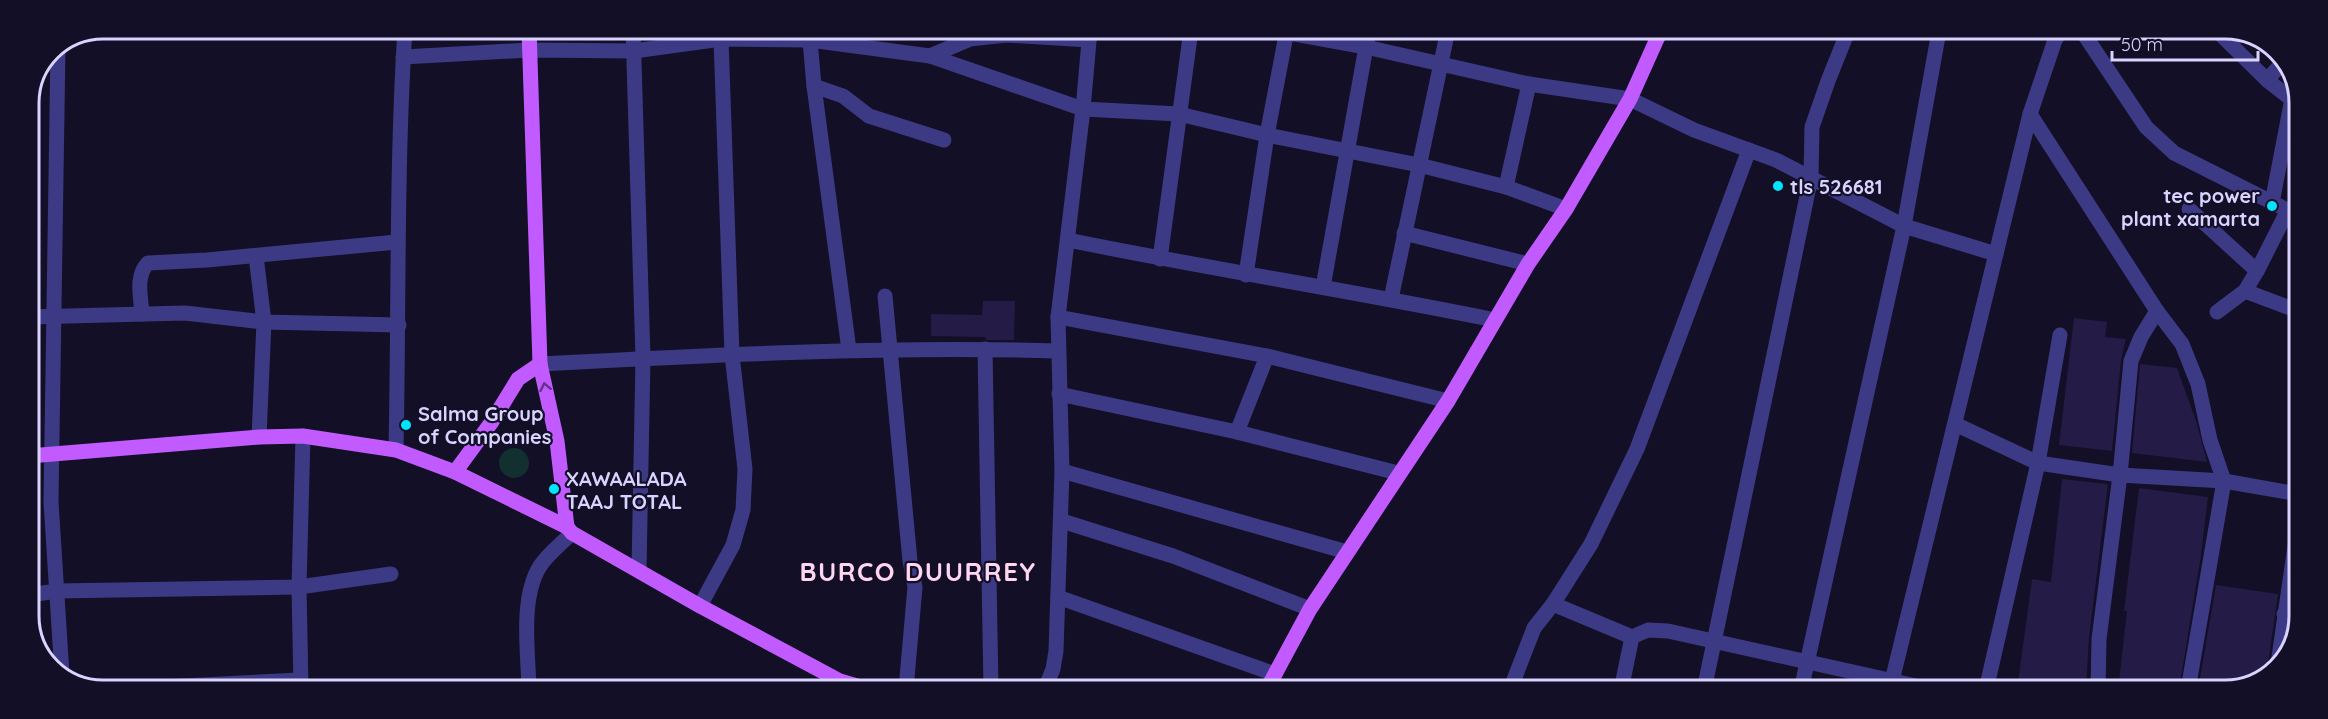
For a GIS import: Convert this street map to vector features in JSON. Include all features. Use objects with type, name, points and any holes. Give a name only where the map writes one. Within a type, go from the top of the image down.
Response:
[{"type":"main road","points":[[529,39],[540,364],[557,441],[570,530]]},
{"type":"main road","points":[[1272,680],[1310,609],[1448,401],[1528,264],[1566,209],[1630,99],[1657,39]]},
{"type":"main road","points":[[455,471],[485,431],[518,379],[540,364]]},
{"type":"main road","points":[[39,455],[259,437],[303,436],[396,450],[455,471],[570,530],[830,680]]},
{"type":"street","points":[[396,450],[398,242],[404,39]]},
{"type":"street","points":[[633,39],[643,358],[639,570]]},
{"type":"street","points":[[403,57],[530,50],[634,51],[696,39]]},
{"type":"street","points":[[700,606],[733,545],[743,510],[745,469],[732,355],[722,39]]},
{"type":"street","points":[[795,39],[930,56],[1083,109],[1179,114],[1267,135],[1419,165],[1506,186],[1566,209]]},
{"type":"street","points":[[930,56],[970,39]]},
{"type":"street","points":[[1049,680],[1056,651],[1062,521],[1058,317],[1090,39]]},
{"type":"street","points":[[1160,259],[1190,39]]},
{"type":"street","points":[[1246,275],[1281,39]]},
{"type":"street","points":[[1324,39],[1529,84],[1630,99],[1694,130],[1776,160],[1904,226],[1996,254]]},
{"type":"street","points":[[1323,287],[1367,39]]},
{"type":"street","points":[[1391,299],[1446,39]]},
{"type":"street","points":[[1706,680],[1811,177],[1812,127],[1845,39]]},
{"type":"street","points":[[1803,680],[1904,226],[1938,39]]},
{"type":"street","points":[[1892,680],[2030,114],[2056,39]]},
{"type":"street","points":[[2087,39],[2146,127],[2174,153],[2289,211]]},
{"type":"street","points":[[2225,39],[2267,80],[2289,96]]},
{"type":"street","points":[[810,40],[849,350]]},
{"type":"street","points":[[58,58],[51,502],[61,664]]},
{"type":"street","points":[[2267,80],[2278,67]]},
{"type":"street","points":[[1506,186],[1529,84]]},
{"type":"street","points":[[814,86],[843,96],[869,116],[944,140]]},
{"type":"street","points":[[2030,114],[2157,311],[2181,344],[2198,384],[2210,440],[2224,481],[2189,680]]},
{"type":"street","points":[[2272,202],[2289,131]]},
{"type":"street","points":[[1514,680],[1534,628],[1553,604],[1591,544],[1637,449],[1749,150]]},
{"type":"street","points":[[2189,209],[2257,271]]},
{"type":"street","points":[[2217,312],[2245,291],[2289,219]]},
{"type":"street","points":[[1404,233],[1528,264]]},
{"type":"street","points":[[1068,240],[1496,320]]},
{"type":"street","points":[[142,314],[140,276],[142,269],[148,263],[256,256],[398,242]]},
{"type":"street","points":[[256,256],[264,322],[259,437]]},
{"type":"street","points":[[2245,291],[2289,307]]},
{"type":"street","points":[[885,296],[910,561],[915,587],[907,680]]},
{"type":"street","points":[[2098,680],[2099,639],[2120,475],[2131,361],[2141,337],[2157,311]]},
{"type":"street","points":[[39,317],[185,313],[264,322],[399,325]]},
{"type":"street","points":[[1058,317],[1267,356],[1448,401]]},
{"type":"street","points":[[1988,680],[2038,463],[2060,335]]},
{"type":"street","points":[[985,349],[991,680]]},
{"type":"street","points":[[540,364],[849,350],[1058,351]]},
{"type":"street","points":[[1237,432],[1267,356]]},
{"type":"street","points":[[1059,394],[1237,432],[1398,474]]},
{"type":"street","points":[[1954,423],[2038,463],[2120,475],[2224,481],[2289,492]]},
{"type":"street","points":[[300,680],[299,587],[303,436]]},
{"type":"street","points":[[1062,471],[1347,552]]},
{"type":"street","points":[[1062,521],[1173,556],[1310,609]]},
{"type":"street","points":[[529,680],[528,602],[532,582],[541,564],[570,530]]},
{"type":"street","points":[[39,594],[57,591],[299,587],[392,574]]},
{"type":"street","points":[[2280,648],[2289,582]]},
{"type":"street","points":[[1058,597],[1275,675]]},
{"type":"street","points":[[1553,604],[1632,637],[1648,630],[1658,630],[1888,680]]},
{"type":"street","points":[[2284,614],[2289,620]]},
{"type":"street","points":[[1623,680],[1632,637]]},
{"type":"green space","points":[[514,448],[525,452],[529,463],[525,474],[514,478],[503,474],[499,463],[503,452]]},
{"type":"building","points":[[983,301],[1015,301],[1014,340],[931,336],[931,314],[982,315]]},
{"type":"building","points":[[2074,318],[2107,322],[2105,337],[2126,339],[2121,360],[2112,451],[2059,445]]},
{"type":"building","points":[[2140,364],[2177,368],[2197,424],[2207,462],[2132,453]]},
{"type":"building","points":[[2062,479],[2108,484],[2089,638],[2087,680],[2018,680],[2032,579],[2051,582]]},
{"type":"building","points":[[2139,488],[2208,497],[2181,680],[2119,680],[2127,611],[2124,611]]},
{"type":"building","points":[[2216,585],[2278,594],[2268,663],[2246,677],[2200,680]]},
{"type":"place","name":"tls 526681","points":[[1778,186]]},
{"type":"place","name":"tec power plant xamarta","points":[[2272,206]]},
{"type":"place","name":"Salma Group of Companies","points":[[406,425]]},
{"type":"place","name":"XAWAALADA TAAJ TOTAL","points":[[554,489]]},
{"type":"district","name":"BURCO DUURREY","points":[[918,571]]}]
